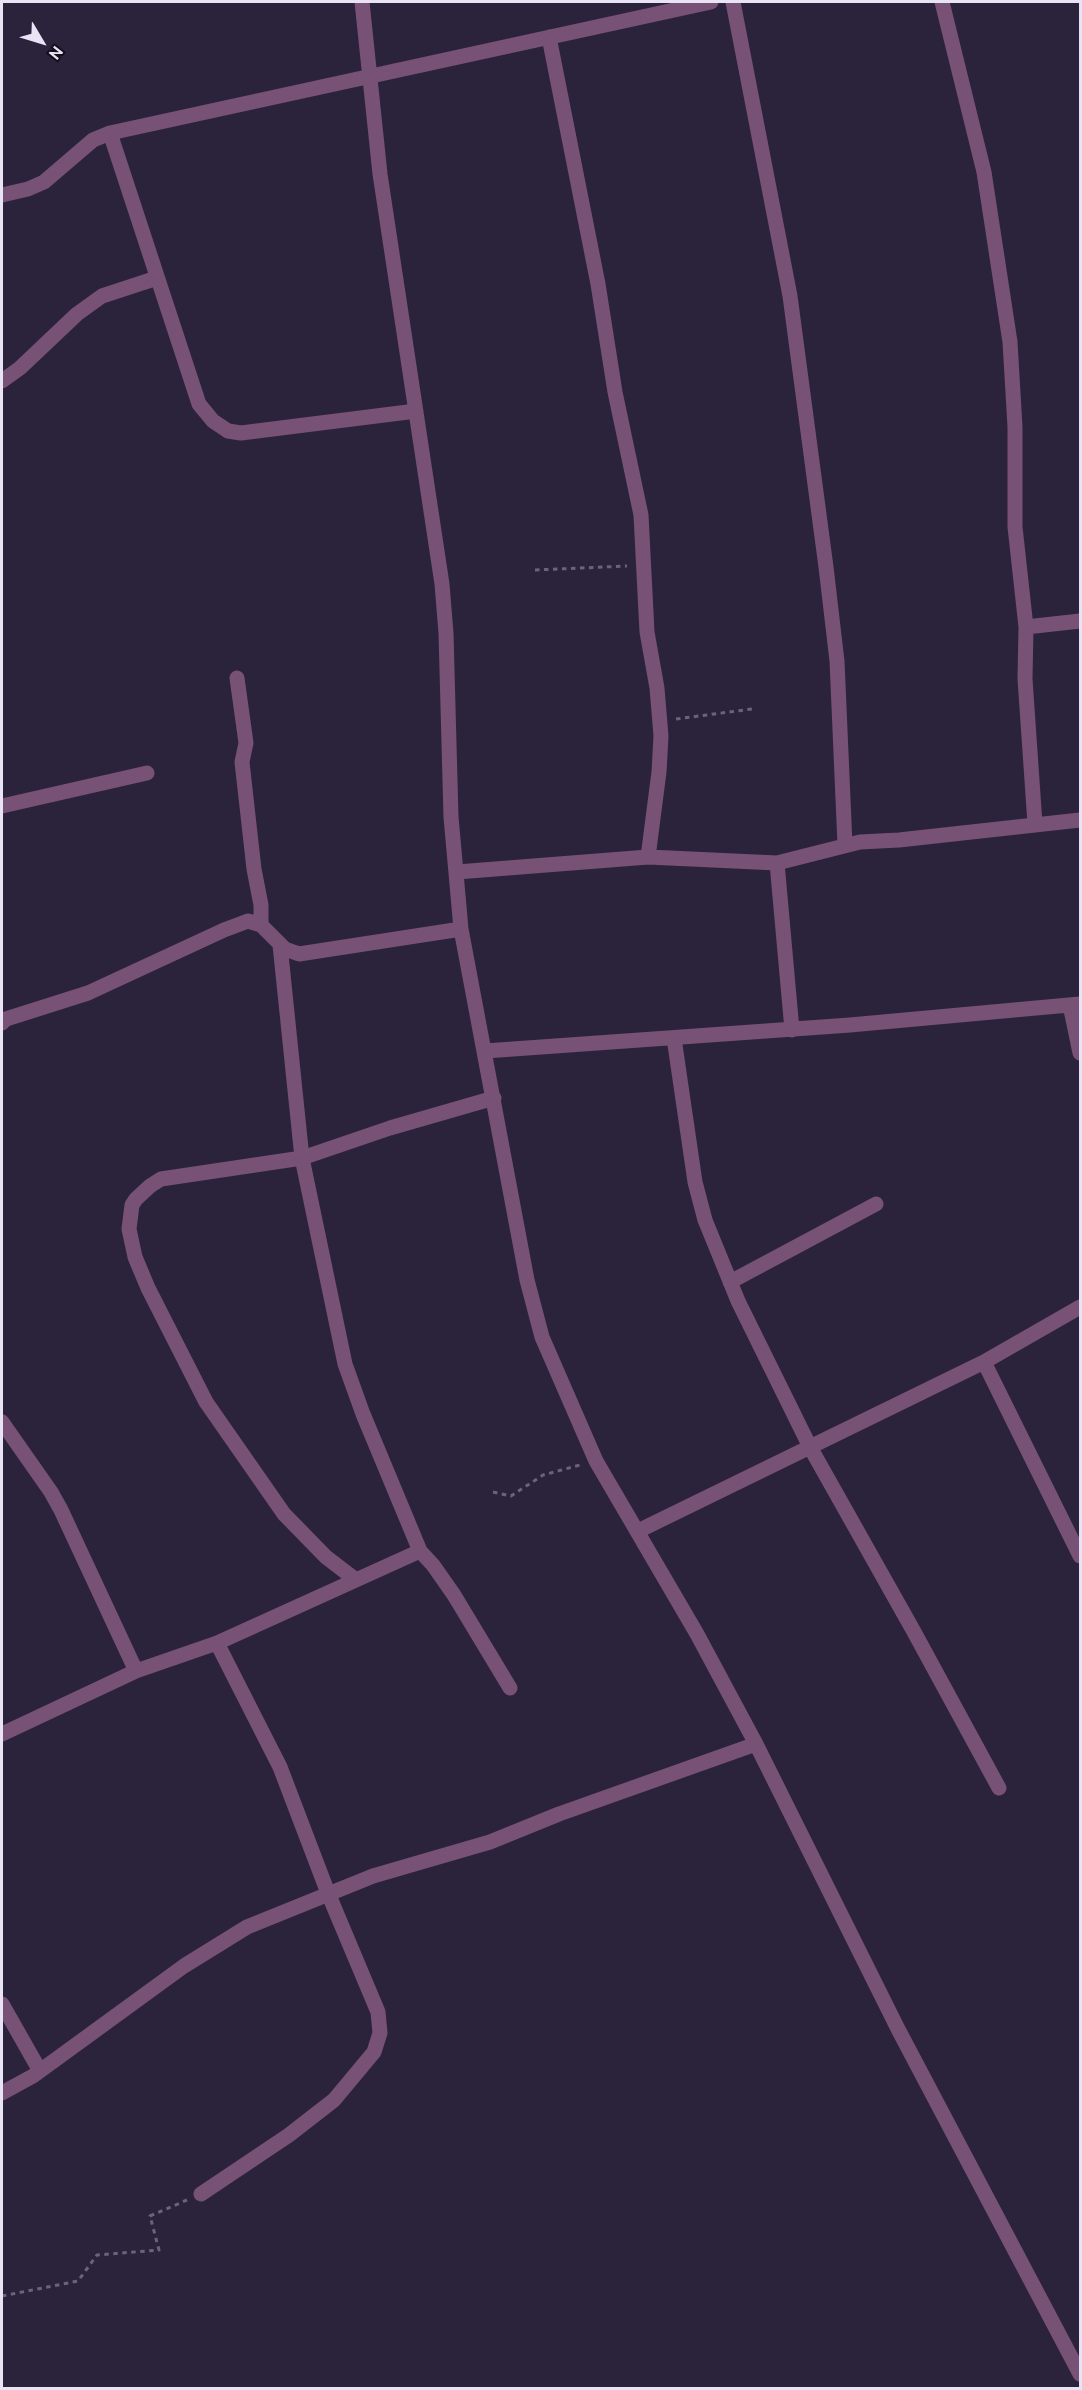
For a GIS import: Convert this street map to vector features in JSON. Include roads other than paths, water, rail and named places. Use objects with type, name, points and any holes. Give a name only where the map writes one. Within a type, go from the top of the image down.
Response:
[{"type":"street","points":[[362,2],[380,174],[444,614],[451,817],[458,872],[461,929],[527,1280],[542,1337],[596,1461],[638,1531],[756,1744],[898,2029],[1080,2374]]},
{"type":"street","points":[[2,195],[44,182],[93,140],[110,133],[711,2]]},
{"type":"street","points":[[733,2],[790,296],[837,661],[845,845]]},
{"type":"street","points":[[942,2],[984,172],[1010,342],[1016,427],[1015,527],[1026,627],[1026,679],[1035,824]]},
{"type":"street","points":[[549,37],[598,284],[615,392],[641,516],[647,632],[657,688],[660,721],[659,772],[648,857]]},
{"type":"street","points":[[110,133],[199,404],[213,421],[228,431],[241,433],[416,411]]},
{"type":"street","points":[[2,381],[20,368],[96,299],[116,289],[157,278]]},
{"type":"street","points":[[1026,627],[1080,621]]},
{"type":"street","points":[[237,678],[246,743],[242,762],[254,869],[261,905],[261,926]]},
{"type":"street","points":[[2,806],[147,773]]},
{"type":"street","points":[[458,872],[648,857],[777,863],[845,845],[1080,820]]},
{"type":"street","points":[[777,863],[792,1030]]},
{"type":"street","points":[[3,1019],[88,993],[248,921],[261,926],[290,952],[299,954],[461,929]]},
{"type":"street","points":[[280,945],[302,1158],[345,1364],[363,1414],[420,1551],[454,1595],[510,1688]]},
{"type":"street","points":[[485,1051],[792,1030],[1075,1004],[1080,1053]]},
{"type":"street","points":[[674,1038],[695,1182],[705,1220],[730,1282],[810,1447],[999,1788]]},
{"type":"street","points":[[356,1580],[326,1557],[284,1514],[206,1402],[148,1288],[135,1257],[129,1229],[132,1205],[144,1190],[161,1179],[302,1158],[390,1128],[494,1098]]},
{"type":"street","points":[[730,1282],[876,1204]]},
{"type":"street","points":[[638,1531],[984,1362],[1080,1307]]},
{"type":"street","points":[[984,1362],[1080,1556]]},
{"type":"street","points":[[2,1422],[61,1510],[136,1671]]},
{"type":"street","points":[[2,1734],[136,1671],[218,1642],[420,1551]]},
{"type":"street","points":[[201,2194],[315,2116],[334,2100],[374,2052],[380,2032],[378,2012],[328,1893],[280,1767],[218,1642]]},
{"type":"street","points":[[2,2093],[40,2071],[122,2010],[222,1941],[255,1924],[393,1869],[490,1842],[559,1814],[756,1744]]},
{"type":"street","points":[[2,2004],[40,2071]]}]
